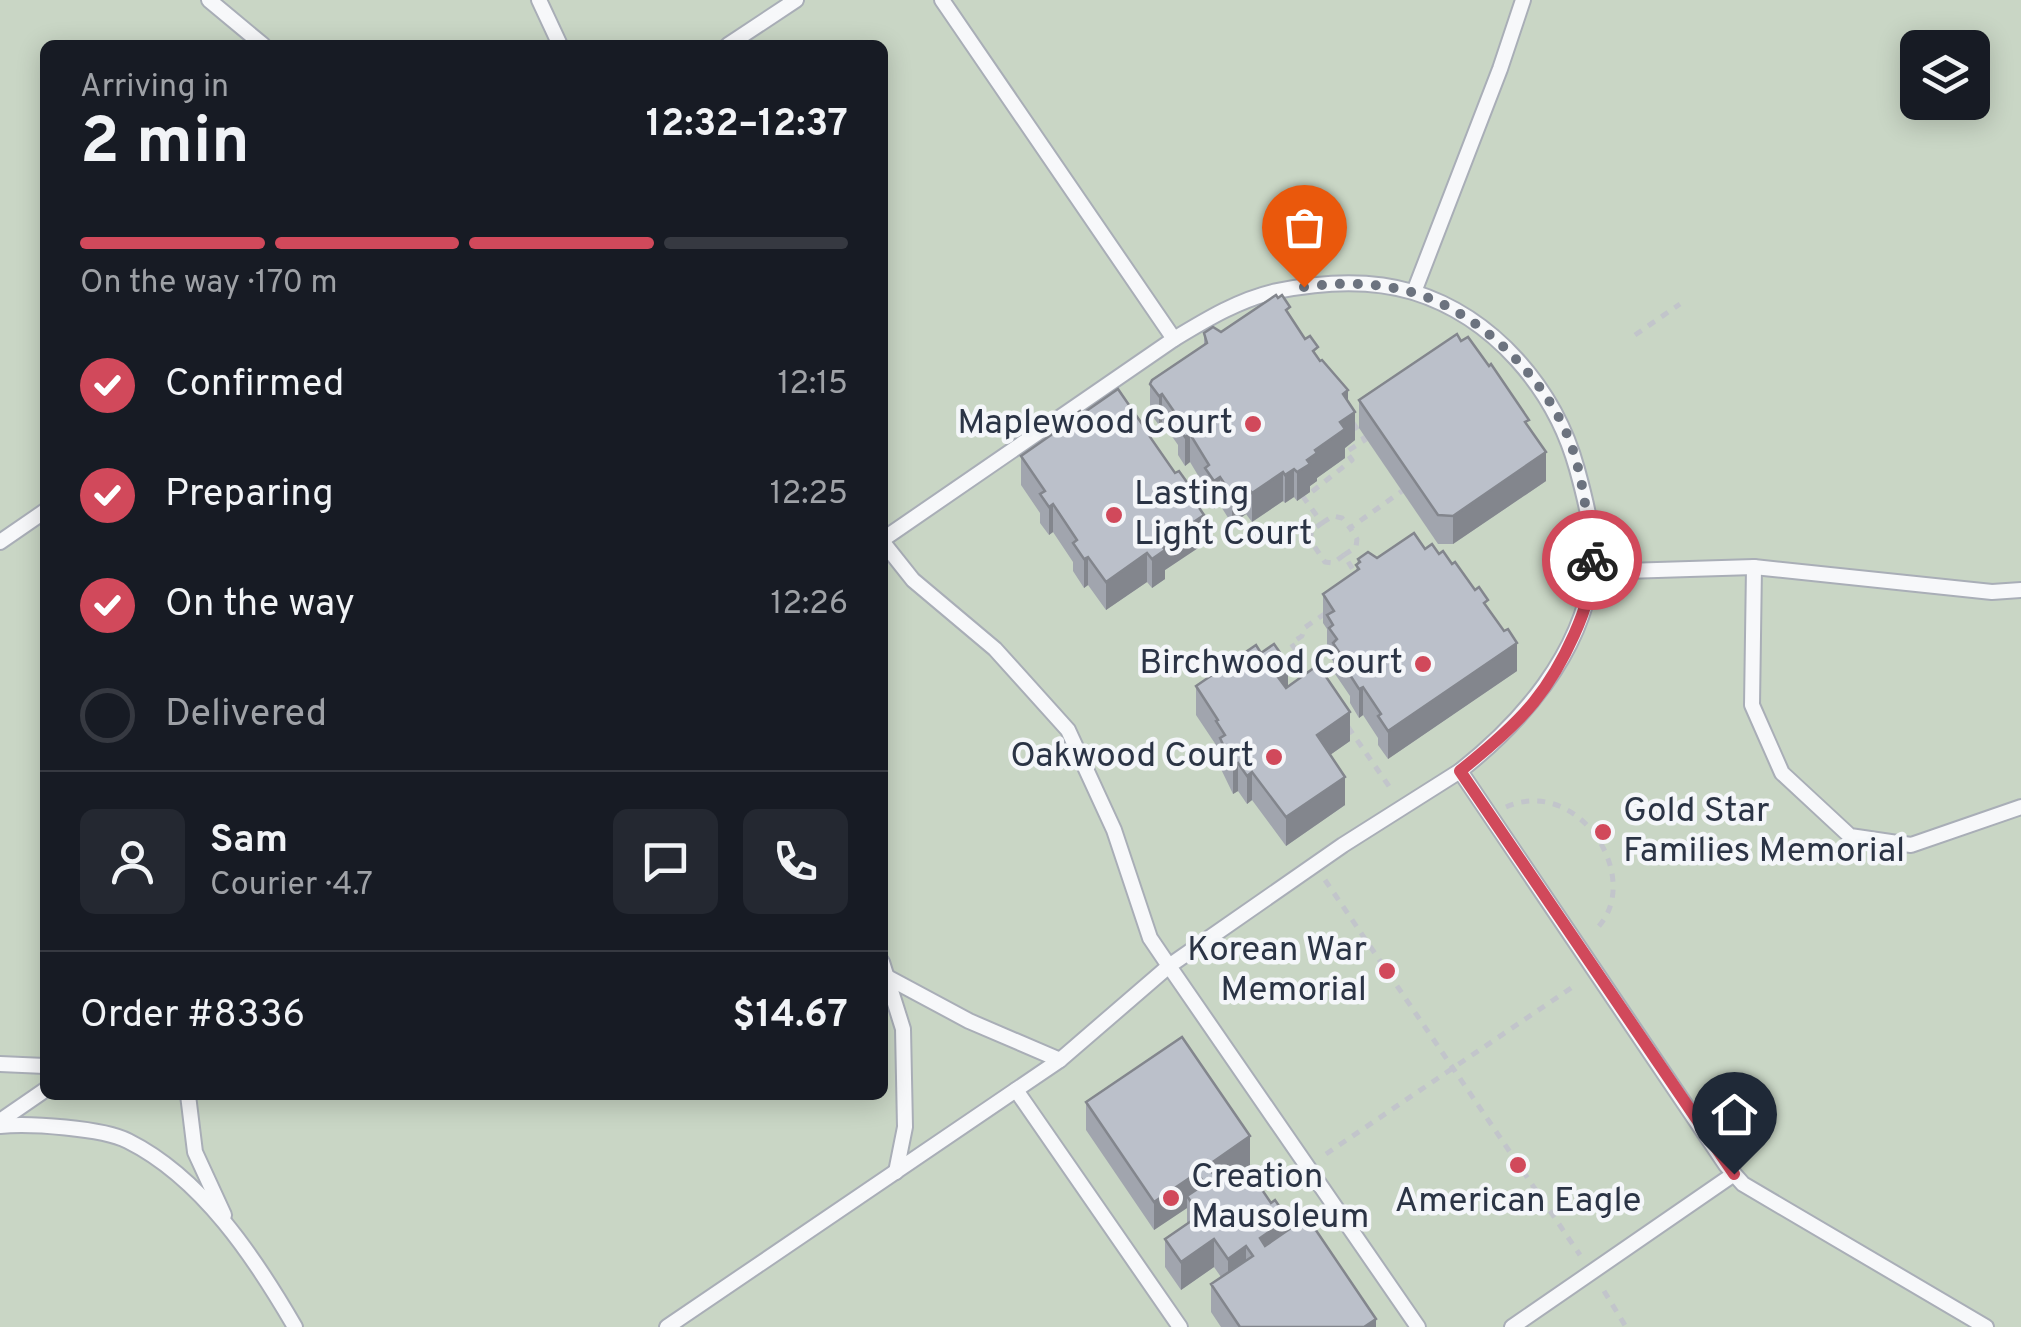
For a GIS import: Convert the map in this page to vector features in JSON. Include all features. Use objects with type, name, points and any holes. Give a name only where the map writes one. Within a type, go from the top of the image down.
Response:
[{"type":"lane","points":[[209,0],[257,40]]},
{"type":"lane","points":[[539,0],[558,40]]},
{"type":"lane","points":[[736,40],[796,0]]},
{"type":"lane","points":[[942,0],[1174,338]]},
{"type":"lane","points":[[1414,292],[1500,69],[1522,0]]},
{"type":"lane","points":[[667,1327],[1060,1060],[1168,966],[1460,771],[1534,702],[1576,633],[1593,572],[1586,501],[1569,439],[1546,396],[1493,337],[1414,292],[1377,285],[1333,283],[1275,292],[1221,311],[1174,338],[888,536]]},
{"type":"lane","points":[[0,542],[40,514]]},
{"type":"lane","points":[[888,548],[913,580],[995,649],[1068,730],[1114,830],[1150,938],[1418,1327]]},
{"type":"lane","points":[[1593,572],[1754,567],[1992,592],[2021,590]]},
{"type":"lane","points":[[1754,567],[1752,705],[1782,773],[1850,836],[1911,845],[2021,806]]},
{"type":"lane","points":[[1460,771],[1743,1184],[1986,1327]]},
{"type":"lane","points":[[888,971],[968,1022],[1060,1060]]},
{"type":"lane","points":[[888,979],[903,1029],[905,1127],[896,1172]]},
{"type":"lane","points":[[0,1064],[40,1066]]},
{"type":"lane","points":[[1016,1090],[1180,1327]]},
{"type":"lane","points":[[0,1123],[40,1094]]},
{"type":"lane","points":[[189,1100],[194,1152],[229,1225],[295,1327]]},
{"type":"lane","points":[[0,1123],[34,1123],[126,1139],[172,1170],[229,1225]]},
{"type":"lane","points":[[1512,1327],[1734,1174]]},
{"type":"path","points":[[1635,335],[1680,304]]},
{"type":"path","points":[[1322,524],[1304,497],[1352,460],[1346,452],[1365,440],[1342,408]]},
{"type":"path","points":[[1350,528],[1402,492]]},
{"type":"path","points":[[1334,516],[1342,518],[1350,528],[1357,539],[1356,547],[1333,563],[1326,562],[1310,540],[1312,530],[1334,516]]},
{"type":"path","points":[[1344,556],[1362,582]]},
{"type":"path","points":[[1324,692],[1291,643],[1302,636],[1304,628],[1336,606]]},
{"type":"path","points":[[1347,725],[1403,807]]},
{"type":"path","points":[[1490,814],[1524,799],[1554,802],[1588,823],[1606,850],[1612,890],[1605,922],[1579,944]]},
{"type":"path","points":[[1314,865],[1584,1260]]},
{"type":"path","points":[[1307,1167],[1596,971]]},
{"type":"path","points":[[1600,1284],[1626,1327]]},
{"type":"green space","points":[[0,0],[2021,0],[2021,1327],[0,1327]]},
{"type":"building","name":"Maplewood Court","points":[[1276,295],[1282,295],[1290,307],[1286,310],[1305,339],[1310,336],[1318,347],[1313,351],[1320,361],[1348,390],[1343,394],[1355,412],[1340,422],[1345,429],[1315,450],[1317,453],[1307,460],[1310,464],[1297,472],[1283,472],[1252,493],[1246,485],[1232,495],[1220,477],[1214,481],[1190,434],[1185,437],[1178,426],[1182,423],[1150,384],[1207,343],[1204,333],[1213,327],[1221,332]]},
{"type":"building","points":[[1457,334],[1461,341],[1468,337],[1491,364],[1546,452],[1453,516],[1438,515],[1359,400]]},
{"type":"building","name":"Lasting Light Court","points":[[1118,389],[1142,424],[1146,421],[1155,434],[1150,437],[1175,473],[1179,471],[1189,485],[1185,487],[1204,515],[1161,544],[1165,550],[1152,559],[1147,553],[1106,582],[1073,543],[1077,540],[1053,504],[1049,507],[1040,494],[1045,491],[1021,456],[1054,433],[1052,430]]},
{"type":"building","name":"Birchwood Court","points":[[1414,533],[1425,549],[1432,544],[1439,554],[1443,551],[1475,590],[1479,587],[1488,600],[1484,603],[1517,643],[1388,731],[1378,716],[1381,714],[1363,687],[1359,689],[1333,643],[1337,639],[1329,628],[1333,625],[1327,615],[1334,611],[1323,594],[1359,569],[1358,559],[1368,552],[1377,558]]},
{"type":"building","name":"Oakwood Court","points":[[1274,644],[1288,664],[1275,673],[1286,688],[1318,665],[1350,712],[1317,735],[1345,777],[1286,817],[1252,772],[1247,776],[1238,763],[1233,766],[1220,738],[1225,735],[1196,686],[1256,645],[1261,653]]},
{"type":"building","name":"Creation Mausoleum","points":[[1182,1037],[1250,1136],[1207,1166],[1215,1176],[1235,1163],[1246,1179],[1252,1175],[1271,1203],[1275,1200],[1288,1219],[1260,1238],[1265,1246],[1307,1217],[1376,1319],[1364,1327],[1240,1327],[1211,1284],[1253,1256],[1246,1246],[1228,1259],[1214,1239],[1181,1262],[1165,1239],[1200,1215],[1187,1196],[1205,1184],[1197,1173],[1154,1202],[1086,1102]]},
{"type":"way so far","points":[[1304,287],[1333,283],[1414,292],[1493,337],[1546,396],[1569,439],[1586,501],[1592,560]]},
{"type":"place","name":"Maplewood Court","points":[[1253,424]]},
{"type":"place","name":"Lasting Light Court","points":[[1114,515]]},
{"type":"place","name":"Birchwood Court","points":[[1423,664]]},
{"type":"place","name":"Oakwood Court","points":[[1274,757]]},
{"type":"place","name":"Gold Star Families Memorial","points":[[1603,832]]},
{"type":"place","name":"Korean War Memorial","points":[[1387,971]]},
{"type":"place","name":"American Eagle","points":[[1518,1165]]},
{"type":"place","name":"Creation Mausoleum","points":[[1171,1198]]},
{"type":"route","points":[[1592,560],[1593,572],[1576,633],[1534,702],[1460,771],[1734,1174]]}]
